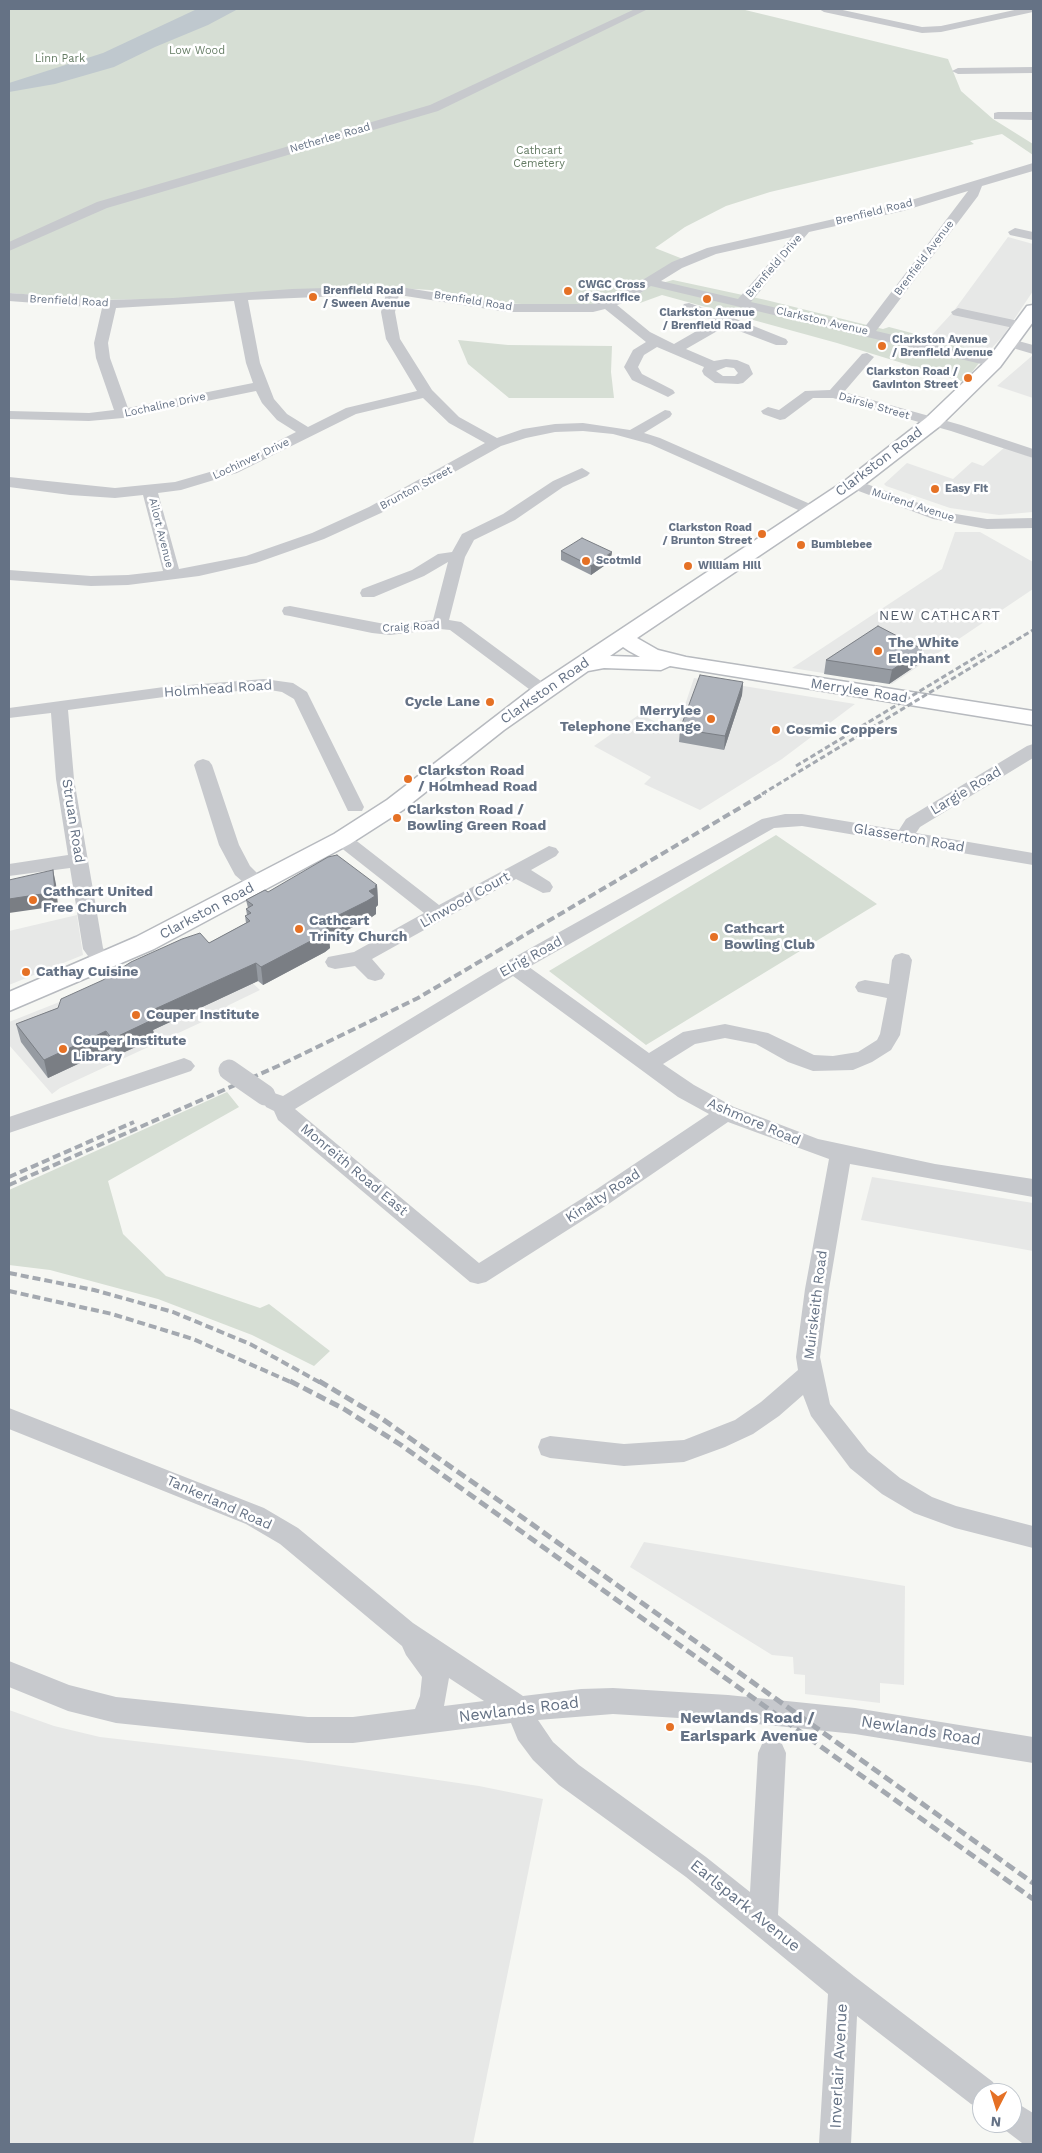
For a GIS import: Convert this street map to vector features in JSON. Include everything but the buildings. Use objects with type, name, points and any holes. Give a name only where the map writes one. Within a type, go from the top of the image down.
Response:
[{"type":"main road","name":"Clarkston Road","points":[[9,1002],[103,962],[258,884],[342,839],[395,805],[496,725],[543,691],[616,641],[668,609],[811,510],[853,484],[933,422],[994,363],[1011,343],[1028,318]]},
{"type":"main road","name":"Merrylee Road","points":[[616,641],[628,655],[675,664],[1033,718]]},
{"type":"main road","name":"Merrylee Road","points":[[583,664],[604,662],[675,664]]},
{"type":"street","name":"Netherlee Road","points":[[9,247],[102,205],[434,108],[643,9]]},
{"type":"street","points":[[824,9],[922,30],[941,29],[1033,9]]},
{"type":"street","points":[[973,9],[988,19]]},
{"type":"street","points":[[958,70],[1033,70]]},
{"type":"street","points":[[998,116],[1033,116]]},
{"type":"street","name":"Brenfield Road","points":[[9,297],[110,304],[240,296],[394,290],[507,308],[575,309],[608,304],[676,266],[712,251],[898,208],[977,182],[1033,167]]},
{"type":"street","name":"Brenfield Avenue","points":[[868,332],[974,192],[977,182]]},
{"type":"street","name":"Brenfield Drive","points":[[742,303],[805,228]]},
{"type":"street","points":[[1015,232],[1033,236]]},
{"type":"street","name":"Clarkston Avenue","points":[[650,282],[994,363]]},
{"type":"street","points":[[394,290],[388,312],[393,339],[426,393],[454,420],[496,443]]},
{"type":"street","points":[[240,296],[253,363],[260,386],[267,400],[282,417],[306,432]]},
{"type":"street","points":[[110,304],[101,343],[103,358],[123,414]]},
{"type":"street","points":[[608,304],[656,342],[713,366]]},
{"type":"street","points":[[690,307],[781,342]]},
{"type":"street","points":[[958,312],[1028,318]]},
{"type":"street","points":[[676,349],[726,320]]},
{"type":"street","points":[[656,342],[638,353],[631,367],[637,377],[668,394]]},
{"type":"street","points":[[1011,343],[1033,350]]},
{"type":"street","name":"Dairsie Street","points":[[867,357],[834,394],[933,422],[1033,454]]},
{"type":"street","name":"Lochaline Drive","points":[[9,415],[89,417],[123,414],[260,386]]},
{"type":"street","name":"Lochinver Drive","points":[[9,482],[92,492],[150,491],[176,487],[218,476],[351,411],[426,393]]},
{"type":"street","points":[[798,422],[774,413],[810,394],[834,394]]},
{"type":"street","points":[[633,434],[665,414]]},
{"type":"street","name":"Brunton Street","points":[[9,575],[109,581],[172,575],[250,560],[318,536],[383,506],[496,443],[531,432],[570,427],[614,430],[633,434],[680,452],[811,510]]},
{"type":"street","points":[[440,624],[457,557],[468,537],[509,517],[551,480],[582,473]]},
{"type":"street","name":"Muirend Avenue","points":[[853,484],[939,516],[986,524],[1033,523]]},
{"type":"street","name":"Ailort Avenue","points":[[150,491],[172,575]]},
{"type":"street","points":[[368,593],[418,573],[444,557],[457,557]]},
{"type":"street","name":"Craig Road","points":[[290,611],[390,630],[440,624],[455,626],[543,691]]},
{"type":"street","name":"Holmhead Road","points":[[9,713],[164,692],[264,684],[287,687],[301,696],[355,807]]},
{"type":"street","name":"Struan Road","points":[[59,705],[65,779],[93,950],[103,962]]},
{"type":"street","name":"Largie Road","points":[[904,838],[913,823],[1033,750]]},
{"type":"street","points":[[203,765],[229,845],[242,870],[258,884]]},
{"type":"street","name":"Glasserton Road","points":[[785,820],[802,820],[1033,859]]},
{"type":"street","name":"Elrig Road","points":[[274,1101],[760,828],[785,820]]},
{"type":"street","points":[[342,839],[439,915]]},
{"type":"street","name":"Linwood Court","points":[[335,962],[359,958],[549,852]]},
{"type":"street","points":[[9,870],[79,860]]},
{"type":"street","name":"Linwood Court","points":[[518,870],[543,887]]},
{"type":"street","points":[[359,958],[376,974]]},
{"type":"street","points":[[647,1064],[690,1037],[725,1031],[761,1038],[796,1057],[813,1063],[853,1062],[875,1052],[884,1044],[893,1025],[902,960]]},
{"type":"street","name":"Ashmore Road","points":[[514,966],[647,1064],[686,1091],[726,1113],[798,1141],[841,1154],[1033,1188]]},
{"type":"street","points":[[865,987],[897,992]]},
{"type":"street","points":[[9,1125],[184,1066]]},
{"type":"street","name":"Monreith Road East","points":[[229,1070],[274,1101],[286,1114],[478,1275]]},
{"type":"street","name":"Kinalty Road","points":[[478,1275],[602,1197],[726,1113]]},
{"type":"street","name":"Muirskeith Road","points":[[841,1154],[817,1289],[808,1357],[809,1375],[820,1409],[859,1460],[891,1486],[922,1505],[955,1517],[1033,1537]]},
{"type":"street","points":[[550,1447],[624,1455],[650,1455],[684,1450],[716,1440],[744,1427],[770,1409],[809,1375]]},
{"type":"street","name":"Tankerland Road","points":[[9,1418],[255,1516],[289,1536],[404,1632],[520,1710]]},
{"type":"street","name":"Tankerland Road","points":[[404,1632],[431,1665],[436,1677],[434,1696],[424,1722]]},
{"type":"street","name":"Newlands Road","points":[[9,1674],[68,1698],[116,1710],[308,1730],[353,1730],[581,1702],[613,1701],[728,1708],[855,1721],[1033,1750]]},
{"type":"street","name":"Earlspark Avenue","points":[[520,1710],[528,1731],[543,1751],[569,1775],[696,1866],[763,1919],[843,1987],[972,2085]]},
{"type":"street","points":[[763,1919],[772,1753]]},
{"type":"street","name":"Inverlair Avenue","points":[[836,2144],[843,1987]]},
{"type":"street","points":[[1022,2124],[1033,2132]]},
{"type":"shaded area","points":[[197,9],[238,9],[208,25],[155,47],[114,67],[55,84],[9,92],[9,83],[103,53]]},
{"type":"shaded area","points":[[1008,237],[1033,244],[1033,291],[1003,336],[987,353],[929,338],[953,312]]},
{"type":"shaded area","points":[[1033,355],[1033,398],[997,386]]},
{"type":"shaded area","points":[[1005,447],[1033,458],[1033,512],[999,515],[950,508],[884,484],[907,463],[953,479],[972,462],[983,466]]},
{"type":"shaded area","points":[[955,532],[980,532],[1033,562],[1033,589],[892,684],[792,668],[942,569]]},
{"type":"shaded area","points":[[694,678],[855,704],[782,759],[700,810],[644,784],[651,777],[594,746],[640,714],[676,732]]},
{"type":"shaded area","points":[[77,915],[83,955],[9,985],[9,931]]},
{"type":"shaded area","points":[[199,933],[260,990],[227,1006],[230,1009],[60,1088],[52,1094],[9,1045],[9,1022],[62,1001]]},
{"type":"shaded area","points":[[872,1177],[1033,1203],[1033,1251],[861,1220]]},
{"type":"shaded area","points":[[644,1542],[905,1586],[904,1685],[880,1683],[880,1703],[805,1694],[805,1675],[794,1674],[793,1657],[772,1655],[630,1567]]},
{"type":"shaded area","points":[[9,1710],[54,1726],[100,1737],[300,1760],[479,1786],[543,1799],[473,2144],[9,2144]]},
{"type":"green space","name":"Cathcart Cemetery","points":[[9,9],[741,9],[948,59],[961,91],[993,119],[1033,144],[1033,155],[1002,134],[970,141],[974,144],[770,192],[726,206],[685,227],[655,248],[683,259],[620,294],[592,304],[565,306],[500,303],[430,290],[396,288],[171,299],[95,300],[9,293]]},
{"type":"green space","points":[[673,280],[766,300],[883,329],[889,327],[987,353],[964,382],[837,343],[662,295],[640,303],[632,301],[647,287]]},
{"type":"green space","points":[[458,340],[508,345],[612,346],[611,372],[614,398],[509,398],[468,364]]},
{"type":"green space","name":"Cathcart Bowling Club","points":[[776,835],[877,904],[646,1045],[549,971]]},
{"type":"green space","points":[[227,1092],[239,1107],[108,1181],[123,1234],[166,1276],[260,1308],[269,1304],[330,1351],[314,1366],[252,1335],[158,1299],[50,1270],[9,1265],[9,1190]]},
{"type":"railway","points":[[762,794],[1033,630]]},
{"type":"railway","points":[[796,766],[986,651]]},
{"type":"railway","points":[[9,1185],[278,1066],[418,998],[765,793]]},
{"type":"railway","points":[[9,1177],[134,1122]]},
{"type":"railway","points":[[9,1273],[94,1290],[173,1312],[250,1344],[321,1383]]},
{"type":"railway","points":[[9,1291],[112,1314],[193,1339],[293,1383]]},
{"type":"railway","points":[[290,1381],[344,1409],[401,1445],[1033,1899]]},
{"type":"railway","points":[[319,1381],[381,1418],[501,1502],[1033,1883]]},
{"type":"place","name":"CWGC Cross of Sacrifice","points":[[568,291]]},
{"type":"place","name":"Brenfield Road / Sween Avenue","points":[[313,297]]},
{"type":"place","name":"Clarkston Avenue / Brenfield Road","points":[[707,299]]},
{"type":"place","name":"Clarkston Avenue / Brenfield Avenue","points":[[882,346]]},
{"type":"place","name":"Clarkston Road / Gavinton Street","points":[[968,378]]},
{"type":"place","name":"Easy Fit","points":[[935,489]]},
{"type":"place","name":"Clarkston Road / Brunton Street","points":[[762,534]]},
{"type":"place","name":"Bumblebee","points":[[801,545]]},
{"type":"place","name":"Scotmid","points":[[586,561]]},
{"type":"place","name":"William Hill","points":[[688,566]]},
{"type":"place","name":"The White Elephant","points":[[878,651]]},
{"type":"place","name":"Cycle Lane","points":[[490,702]]},
{"type":"place","name":"Merrylee Telephone Exchange","points":[[711,719]]},
{"type":"place","name":"Cosmic Coppers","points":[[776,730]]},
{"type":"place","name":"Clarkston Road / Holmhead Road","points":[[408,779]]},
{"type":"place","name":"Clarkston Road / Bowling Green Road","points":[[397,818]]},
{"type":"place","name":"Cathcart United Free Church","points":[[33,900]]},
{"type":"place","name":"Cathcart Trinity Church","points":[[299,929]]},
{"type":"place","name":"Cathcart Bowling Club","points":[[714,937]]},
{"type":"place","name":"Cathay Cuisine","points":[[26,972]]},
{"type":"place","name":"Couper Institute","points":[[136,1015]]},
{"type":"place","name":"Couper Institute Library","points":[[63,1049]]},
{"type":"place","name":"Newlands Road / Earlspark Avenue","points":[[670,1727]]},
{"type":"district","name":"NEW CATHCART","points":[[940,616]]},
{"type":"park label","name":"Low Wood","points":[[197,51]]},
{"type":"park label","name":"Linn Park","points":[[60,59]]}]
